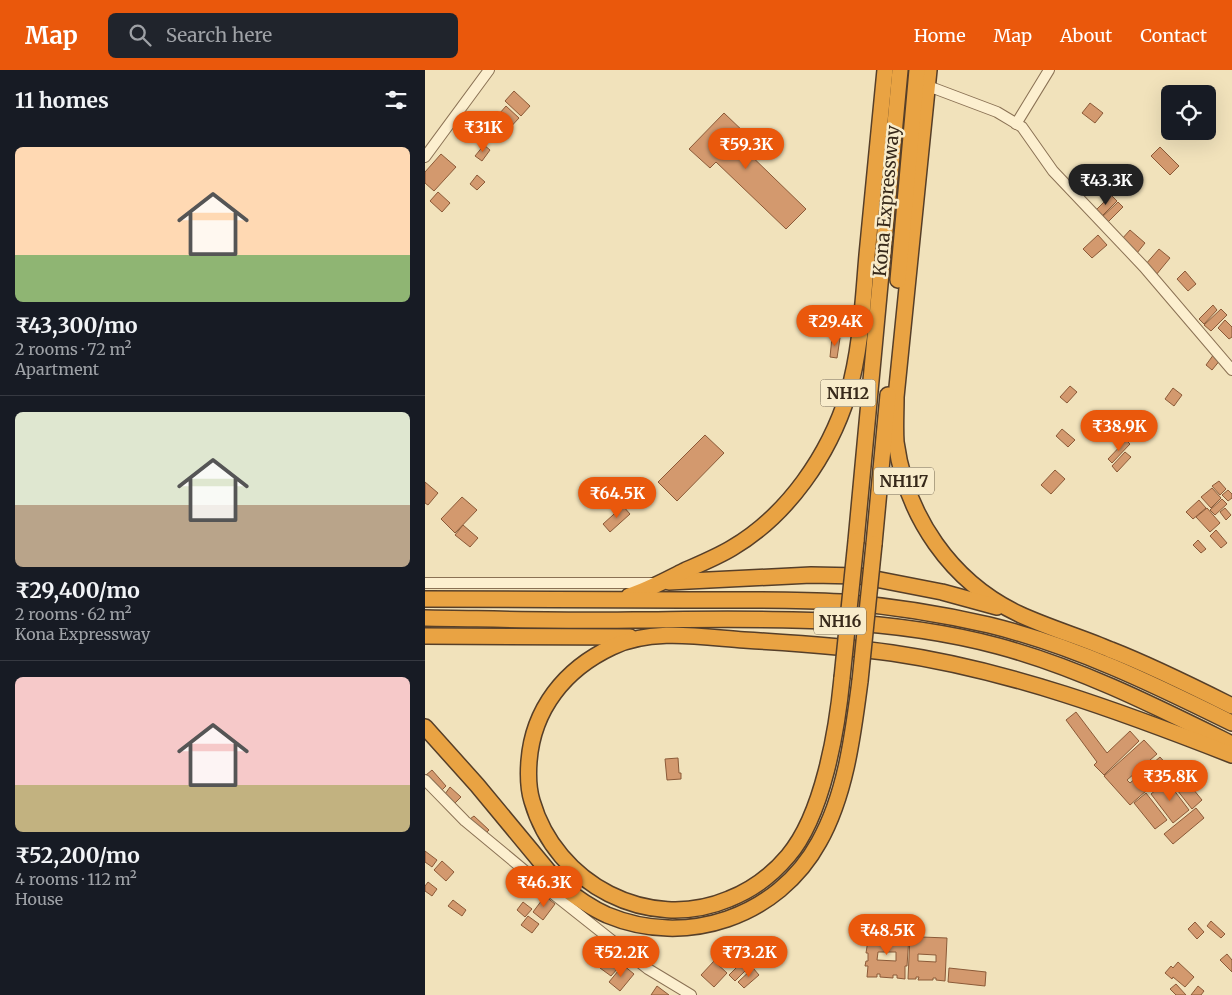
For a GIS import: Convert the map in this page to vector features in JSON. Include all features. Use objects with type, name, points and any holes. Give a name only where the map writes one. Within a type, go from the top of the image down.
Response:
[{"type":"highway","name":"NH12","points":[[425,599],[615,600],[631,596],[662,583],[732,548],[772,518],[810,472],[834,430],[848,392],[859,334],[885,70]]},
{"type":"highway","name":"Kona Expressway","points":[[649,637],[627,641],[611,647],[588,662],[565,681],[549,700],[540,715],[534,731],[529,764],[531,800],[552,844],[564,860],[577,874],[591,884],[619,899],[655,909],[689,909],[723,902],[759,883],[789,855],[801,838],[810,819],[825,774],[836,727],[856,540],[900,70]]},
{"type":"highway","name":"Kona Expressway","points":[[425,727],[477,785],[559,884],[594,908],[625,921],[645,926],[688,928],[729,919],[749,910],[779,890],[791,880],[811,855],[826,828],[847,764],[852,741],[874,544],[917,70]]},
{"type":"highway","name":"NH117","points":[[929,70],[896,397],[896,441],[904,481],[916,514],[930,538],[953,566],[973,585],[1018,614],[1114,651],[1232,706]]},
{"type":"highway","points":[[662,583],[811,575],[860,576],[942,592],[1018,614]]},
{"type":"highway","name":"NH16","points":[[615,600],[840,602],[939,614],[990,625],[1076,651],[1123,670],[1232,723]]},
{"type":"highway","name":"NH16","points":[[425,618],[793,619],[877,624],[924,630],[999,646],[1079,674],[1130,695],[1232,744]]},
{"type":"highway","points":[[425,636],[687,636],[818,645],[893,653],[1003,676],[1057,692],[1137,718],[1232,755]]},
{"type":"street","points":[[425,157],[489,70]]},
{"type":"street","points":[[1016,124],[1049,70]]},
{"type":"street","points":[[928,86],[997,112],[1022,127],[1053,171],[1144,267],[1232,370]]},
{"type":"street","points":[[425,583],[662,583]]},
{"type":"street","points":[[425,780],[465,821],[547,890],[648,969],[691,995]]},
{"type":"building","points":[[514,91],[530,106],[521,116],[505,101]]},
{"type":"building","points":[[1090,103],[1103,113],[1095,123],[1082,113]]},
{"type":"building","points":[[506,106],[519,118],[506,132],[493,121]]},
{"type":"building","points":[[724,113],[747,135],[739,144],[806,209],[786,229],[716,162],[710,168],[689,149]]},
{"type":"building","points":[[465,120],[477,129],[473,134],[461,125]]},
{"type":"building","points":[[484,145],[490,150],[482,161],[475,156]]},
{"type":"building","points":[[1160,147],[1179,166],[1170,175],[1151,156]]},
{"type":"building","points":[[441,154],[456,167],[434,191],[425,183],[425,172]]},
{"type":"building","points":[[477,175],[485,182],[477,190],[470,184]]},
{"type":"building","points":[[438,192],[450,203],[442,212],[430,201]]},
{"type":"building","points":[[1111,195],[1117,201],[1101,217],[1095,211]]},
{"type":"building","points":[[1118,202],[1123,207],[1107,223],[1102,217]]},
{"type":"building","points":[[1130,230],[1145,243],[1137,253],[1121,240]]},
{"type":"building","points":[[1098,235],[1107,245],[1092,258],[1083,249]]},
{"type":"building","points":[[1159,249],[1170,258],[1156,275],[1145,265]]},
{"type":"building","points":[[1185,271],[1196,284],[1188,291],[1177,279]]},
{"type":"building","points":[[1213,305],[1217,310],[1204,324],[1199,319]]},
{"type":"building","points":[[1221,309],[1227,315],[1211,331],[1204,325]]},
{"type":"building","points":[[1225,320],[1232,327],[1232,337],[1229,339],[1218,328]]},
{"type":"building","points":[[832,337],[840,338],[837,358],[830,357]]},
{"type":"building","points":[[1214,354],[1221,359],[1212,370],[1206,365]]},
{"type":"building","points":[[1070,386],[1077,392],[1067,403],[1060,397]]},
{"type":"building","points":[[1173,388],[1182,395],[1174,406],[1165,399]]},
{"type":"building","points":[[1122,414],[1137,428],[1123,440],[1109,427]]},
{"type":"building","points":[[1062,429],[1075,440],[1068,447],[1056,436]]},
{"type":"building","points":[[705,435],[724,453],[677,501],[658,482]]},
{"type":"building","points":[[1126,440],[1130,444],[1112,463],[1108,459]]},
{"type":"building","points":[[1125,452],[1131,457],[1117,472],[1112,466]]},
{"type":"building","points":[[1055,470],[1065,479],[1051,494],[1041,485]]},
{"type":"building","points":[[1219,481],[1226,489],[1220,495],[1212,486]]},
{"type":"building","points":[[425,482],[438,493],[428,505],[425,503]]},
{"type":"building","points":[[1212,488],[1221,498],[1211,508],[1201,497]]},
{"type":"building","points":[[1228,490],[1232,494],[1232,498],[1228,501],[1222,495]]},
{"type":"building","points":[[462,497],[477,510],[455,533],[441,519]]},
{"type":"building","points":[[1222,499],[1227,504],[1215,515],[1210,510]]},
{"type":"building","points":[[1199,500],[1206,508],[1193,519],[1186,512]]},
{"type":"building","points":[[623,506],[630,514],[610,532],[603,524]]},
{"type":"building","points":[[1207,508],[1220,523],[1210,532],[1196,517]]},
{"type":"building","points":[[1225,508],[1231,515],[1226,520],[1220,512]]},
{"type":"building","points":[[463,525],[478,538],[470,547],[455,535]]},
{"type":"building","points":[[1216,530],[1227,543],[1221,548],[1210,536]]},
{"type":"building","points":[[1198,540],[1206,549],[1201,553],[1193,545]]},
{"type":"building","points":[[1076,712],[1107,753],[1130,731],[1139,741],[1104,775],[1094,765],[1097,762],[1066,720]]},
{"type":"building","points":[[1144,740],[1157,754],[1127,780],[1130,783],[1160,757],[1171,769],[1130,805],[1104,776]]},
{"type":"building","points":[[678,758],[681,779],[667,780],[665,759]]},
{"type":"building","points":[[432,770],[446,786],[441,791],[426,775]]},
{"type":"building","points":[[1180,773],[1202,800],[1192,809],[1170,781]]},
{"type":"building","points":[[1167,781],[1189,810],[1173,823],[1151,794]]},
{"type":"building","points":[[450,787],[461,797],[455,803],[445,794]]},
{"type":"building","points":[[1146,793],[1167,820],[1155,829],[1134,803]]},
{"type":"building","points":[[1196,808],[1204,818],[1173,844],[1164,834]]},
{"type":"building","points":[[474,816],[489,830],[485,834],[470,819]]},
{"type":"building","points":[[425,851],[437,860],[432,867],[425,862]]},
{"type":"building","points":[[442,861],[454,872],[446,881],[434,870]]},
{"type":"building","points":[[526,876],[535,884],[524,897],[515,890]]},
{"type":"building","points":[[428,882],[437,889],[432,896],[425,891],[425,886]]},
{"type":"building","points":[[545,896],[555,904],[543,920],[533,912]]},
{"type":"building","points":[[453,900],[466,910],[462,916],[448,906]]},
{"type":"building","points":[[523,902],[532,909],[525,917],[517,910]]},
{"type":"building","points":[[528,916],[539,924],[532,933],[521,925]]},
{"type":"building","points":[[1211,921],[1225,934],[1221,938],[1207,926]]},
{"type":"building","points":[[1195,922],[1204,932],[1197,939],[1188,929]]},
{"type":"building","points":[[869,934],[894,935],[894,938],[909,936],[905,979],[897,978],[897,975],[893,975],[893,978],[880,977],[880,974],[877,974],[877,977],[867,977],[868,966],[865,966],[866,961],[868,961],[868,953],[866,953]],"holes":[[[878,952],[896,952],[896,961],[877,960]]]},
{"type":"building","points":[[910,936],[918,937],[918,939],[922,939],[922,937],[947,938],[945,981],[936,980],[936,978],[933,978],[933,980],[918,980],[919,977],[908,979]],"holes":[[[918,954],[936,955],[936,962],[918,961]]]},
{"type":"building","points":[[614,951],[625,960],[611,976],[600,968]]},
{"type":"building","points":[[1227,954],[1232,960],[1232,972],[1220,960]]},
{"type":"building","points":[[744,960],[750,966],[735,981],[729,975]]},
{"type":"building","points":[[714,961],[727,973],[714,987],[701,975]]},
{"type":"building","points":[[1178,962],[1194,977],[1185,987],[1165,973]]},
{"type":"building","points":[[623,965],[634,974],[620,991],[609,982]]},
{"type":"building","points":[[753,968],[759,975],[744,988],[738,982]]},
{"type":"building","points":[[949,968],[986,972],[985,986],[948,982]]},
{"type":"building","points":[[1176,984],[1186,995],[1176,995],[1170,989]]},
{"type":"building","points":[[657,986],[669,995],[651,995]]},
{"type":"building","points":[[1198,986],[1204,991],[1201,995],[1191,995]]}]
